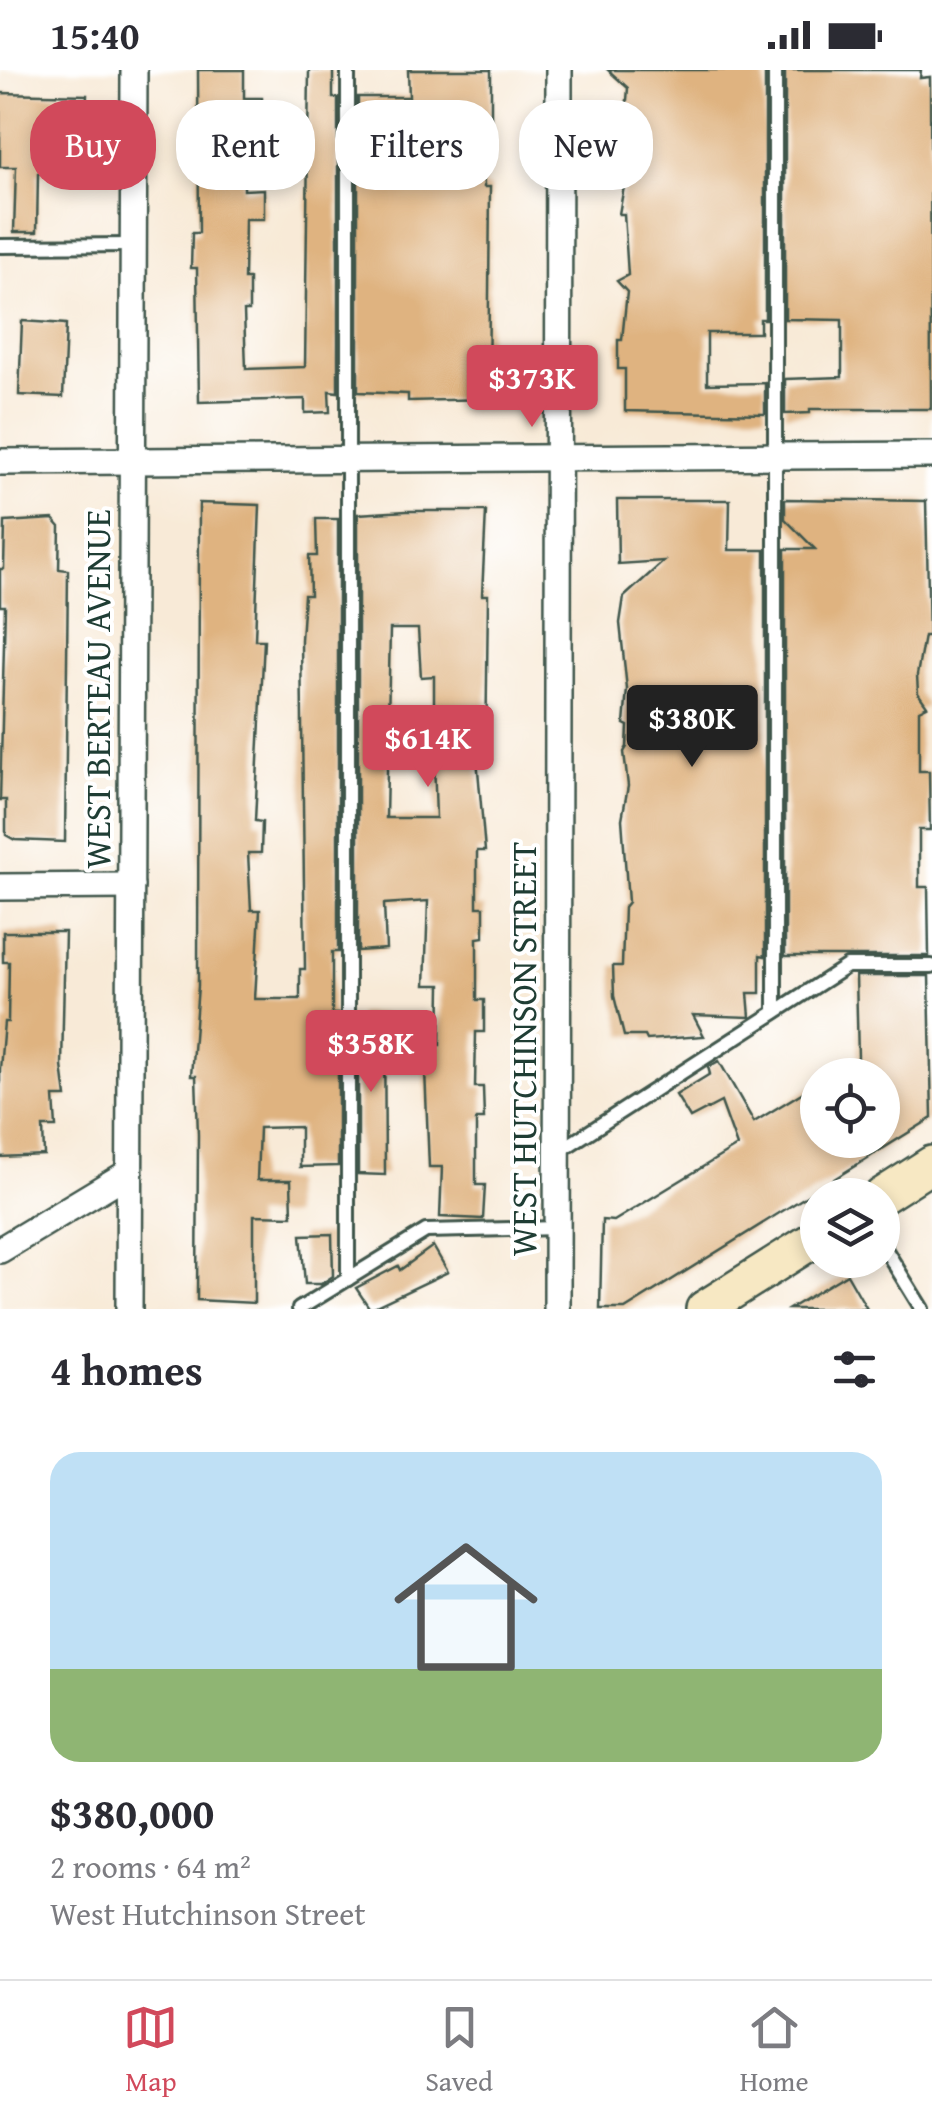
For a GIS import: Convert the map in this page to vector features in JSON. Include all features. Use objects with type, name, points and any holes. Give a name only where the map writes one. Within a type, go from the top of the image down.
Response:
[{"type":"main road","points":[[900,1184],[932,1164]]},
{"type":"main road","points":[[704,1309],[800,1248]]},
{"type":"street","name":"WEST BERTEAU AVENUE","points":[[129,1309],[134,70]]},
{"type":"street","name":"WEST HUTCHINSON STREET","points":[[558,1309],[559,70]]},
{"type":"street","points":[[0,462],[932,455]]},
{"type":"street","points":[[0,887],[131,886]]},
{"type":"street","points":[[0,1250],[128,1173]]},
{"type":"lane","points":[[348,70],[348,1280]]},
{"type":"lane","points":[[774,70],[776,1012]]},
{"type":"lane","points":[[0,246],[134,245]]},
{"type":"lane","points":[[558,1152],[847,966],[932,966]]},
{"type":"lane","points":[[299,1309],[426,1231],[558,1228]]},
{"type":"lane","points":[[900,1273],[922,1309]]},
{"type":"building","points":[[198,70],[244,70],[244,98],[262,100],[198,100]]},
{"type":"building","points":[[309,70],[333,70],[333,98],[338,98],[338,392],[329,391],[330,412],[305,413],[305,399],[199,402],[197,268],[191,268],[192,233],[199,233],[199,190],[264,190],[264,219],[245,219],[244,279],[249,279],[249,311],[244,311],[246,369],[305,367],[307,190],[315,190],[315,100],[309,100]]},
{"type":"building","points":[[408,70],[491,70],[491,100],[358,100],[409,97]]},
{"type":"building","points":[[608,70],[765,70],[765,319],[760,319],[760,333],[707,333],[707,384],[765,383],[765,414],[625,411],[625,369],[618,369],[618,340],[622,340],[627,292],[617,281],[628,275],[624,214],[619,214],[623,190],[653,190],[653,100],[627,100],[628,88]]},
{"type":"building","points":[[785,70],[921,70],[920,78],[930,77],[931,409],[810,409],[810,413],[785,414],[785,379],[842,377],[842,320],[785,319]]},
{"type":"building","points":[[0,93],[87,95],[87,100],[30,100],[30,190],[38,190],[37,232],[14,232],[16,167],[0,167]]},
{"type":"building","points":[[358,190],[490,190],[488,399],[408,401],[408,394],[358,392]]},
{"type":"building","points":[[22,321],[66,324],[63,397],[19,395]]},
{"type":"building","points":[[785,499],[926,501],[929,636],[924,636],[917,675],[918,693],[927,706],[919,710],[919,771],[929,771],[930,830],[919,830],[919,887],[928,887],[929,956],[785,956],[785,549],[815,549],[785,519]]},
{"type":"building","points":[[617,500],[730,500],[729,550],[765,550],[765,956],[760,955],[760,993],[748,993],[750,1017],[693,1015],[704,1036],[647,1040],[645,1036],[624,1036],[614,996],[613,966],[622,966],[624,907],[628,902],[622,819],[628,786],[624,752],[627,689],[620,623],[624,597],[664,561],[618,564]]},
{"type":"building","points":[[199,503],[260,505],[255,640],[264,640],[255,821],[262,822],[261,853],[248,853],[251,910],[260,910],[255,999],[300,999],[300,969],[305,969],[301,640],[304,595],[310,595],[309,556],[317,556],[316,519],[338,519],[338,952],[332,952],[332,1014],[338,1014],[338,1166],[300,1167],[300,1127],[259,1128],[257,1180],[291,1180],[292,1216],[254,1215],[254,1303],[197,1300],[198,1135],[196,1076],[191,1076],[198,986]]},
{"type":"building","points":[[486,511],[482,595],[488,595],[486,758],[477,758],[485,851],[477,851],[477,907],[484,907],[484,937],[477,938],[477,1000],[484,1000],[484,1032],[476,1032],[475,1087],[483,1087],[484,1119],[476,1119],[476,1185],[485,1185],[483,1219],[440,1217],[442,1167],[429,1167],[424,1045],[440,1045],[441,985],[425,985],[428,901],[384,904],[386,949],[358,951],[358,514]],"holes":[[[390,629],[418,629],[421,677],[434,676],[434,729],[424,730],[426,759],[434,759],[436,818],[386,818]]]},
{"type":"building","points":[[53,519],[60,527],[59,569],[68,570],[65,842],[15,840],[6,835],[6,800],[0,800],[5,606],[0,606],[0,569],[4,569],[5,522]]},
{"type":"building","points":[[3,932],[65,932],[62,1066],[66,1097],[54,1097],[56,1127],[43,1127],[44,1155],[0,1157],[0,1069],[4,1022],[8,1022],[9,962],[3,962]]},
{"type":"building","points":[[856,976],[929,976],[932,1118],[900,1138],[900,1058],[858,1058]]},
{"type":"building","points":[[358,1014],[384,1014],[385,1175],[358,1174]]},
{"type":"building","points":[[719,1061],[754,1122],[800,1094],[800,1158],[868,1158],[836,1178],[800,1178],[800,1200],[625,1309],[600,1309],[602,1220],[614,1221],[737,1146],[721,1102],[690,1118],[676,1095],[710,1074],[708,1067]]},
{"type":"building","points":[[332,1234],[333,1276],[321,1284],[305,1284],[301,1235]]},
{"type":"building","points":[[433,1246],[448,1272],[370,1309],[356,1288],[398,1266],[400,1270]]},
{"type":"building","points":[[840,1278],[849,1278],[867,1309],[789,1309]]}]
